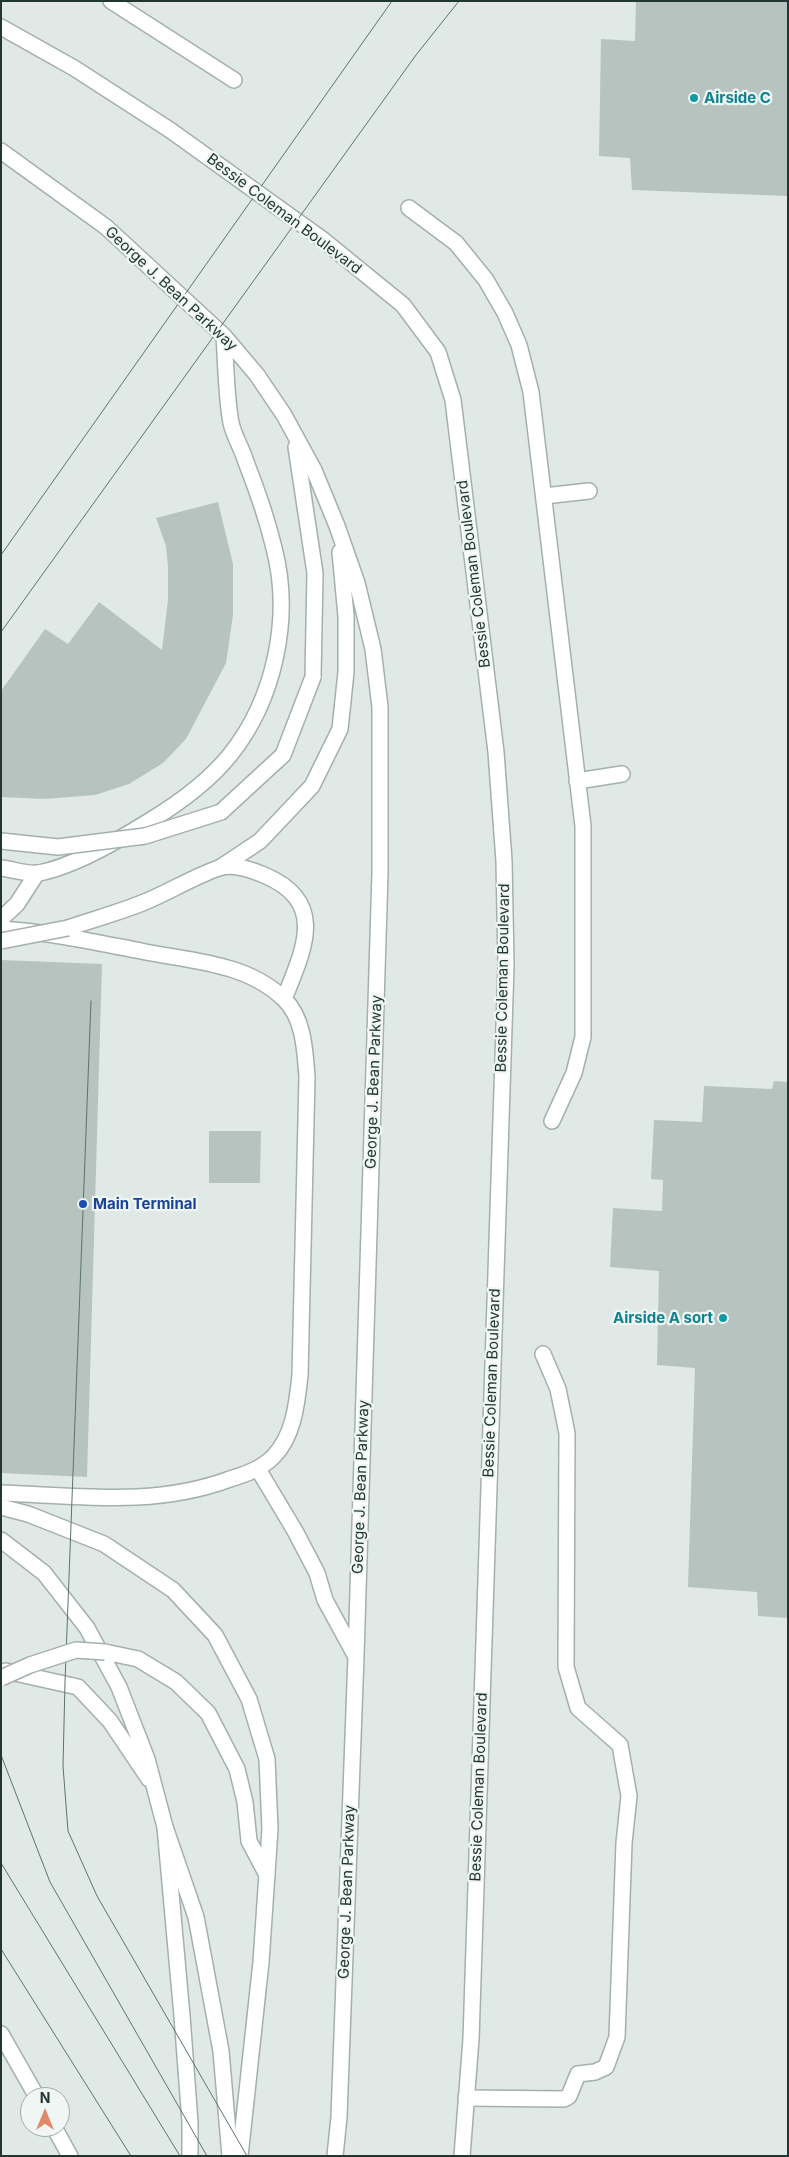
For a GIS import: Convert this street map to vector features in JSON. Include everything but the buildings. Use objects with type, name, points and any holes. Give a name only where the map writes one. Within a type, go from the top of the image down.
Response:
[{"type":"street","points":[[111,1],[234,80]]},
{"type":"street","name":"Bessie Coleman Boulevard","points":[[1,27],[74,68],[170,130],[322,240],[403,304],[438,352],[453,400],[496,752],[504,861],[506,966],[472,2019],[462,2156]]},
{"type":"street","name":"George J. Bean Parkway","points":[[1,151],[106,227],[224,336],[257,374],[284,415],[294,437],[314,470],[337,526],[357,583],[373,649],[380,707],[379,934],[356,1656],[339,2117],[335,2156]]},
{"type":"street","points":[[408,208],[456,243],[486,280],[506,313],[519,345],[531,392],[583,844],[583,1037],[574,1073],[552,1121]]},
{"type":"street","points":[[1,868],[37,873],[66,864],[133,832],[197,787],[230,755],[252,720],[266,687],[276,657],[281,599],[280,575],[266,517],[231,425],[224,336]]},
{"type":"street","points":[[1,841],[58,847],[145,836],[221,812],[283,755],[313,677],[315,573],[294,437]]},
{"type":"street","points":[[544,496],[589,491]]},
{"type":"street","points":[[1,941],[68,928],[146,902],[221,867],[260,841],[312,786],[340,730],[346,672],[346,616],[337,526]]},
{"type":"street","points":[[577,781],[622,774]]},
{"type":"street","points":[[221,867],[250,869],[281,882],[300,902],[307,926],[302,956],[284,999]]},
{"type":"street","points":[[1,919],[17,904],[37,873]]},
{"type":"street","points":[[1,929],[68,937],[224,966],[258,980],[284,999],[295,1014],[305,1044],[307,1077],[300,1376],[293,1418],[285,1440],[274,1456],[258,1469],[208,1487],[173,1495],[134,1498],[1,1493]]},
{"type":"street","points":[[466,2098],[564,2099],[568,2096],[578,2074],[596,2072],[606,2067],[617,2037],[624,1843],[629,1796],[620,1745],[578,1708],[566,1667],[567,1433],[558,1389],[543,1354]]},
{"type":"street","points":[[258,1469],[300,1539],[317,1573],[325,1600],[356,1656]]},
{"type":"street","points":[[1,1507],[28,1514],[104,1544],[173,1590],[215,1635],[248,1699],[267,1758],[270,1828],[252,2051],[240,2156]]},
{"type":"street","points":[[1,1540],[44,1573],[87,1628],[119,1687],[147,1758],[165,1827],[196,1917],[221,2051],[230,2156]]},
{"type":"street","points":[[1,1678],[30,1665],[76,1650],[105,1652],[138,1659],[176,1682],[208,1713],[237,1769],[245,1802],[248,1841],[267,1875]]},
{"type":"street","points":[[1,1670],[78,1687],[110,1721],[155,1788]]},
{"type":"street","points":[[165,1827],[182,2016],[190,2122],[190,2156]]},
{"type":"street","points":[[1,2034],[31,2087]]},
{"type":"street","points":[[60,2137],[70,2156]]},
{"type":"tram line","points":[[1,555],[392,1]]},
{"type":"tram line","points":[[1,632],[416,55],[459,1]]},
{"type":"tram line","points":[[91,1001],[65,1682],[63,1766],[68,1831],[97,1896],[247,2156]]},
{"type":"tram line","points":[[1,1755],[50,1882],[207,2156]]},
{"type":"tram line","points":[[1,1863],[180,2156]]},
{"type":"tram line","points":[[1,1949],[131,2156]]},
{"type":"place","name":"Airside C","points":[[694,98]]},
{"type":"place","name":"Main Terminal","points":[[83,1204]]},
{"type":"place","name":"Airside A sort","points":[[723,1318]]}]
